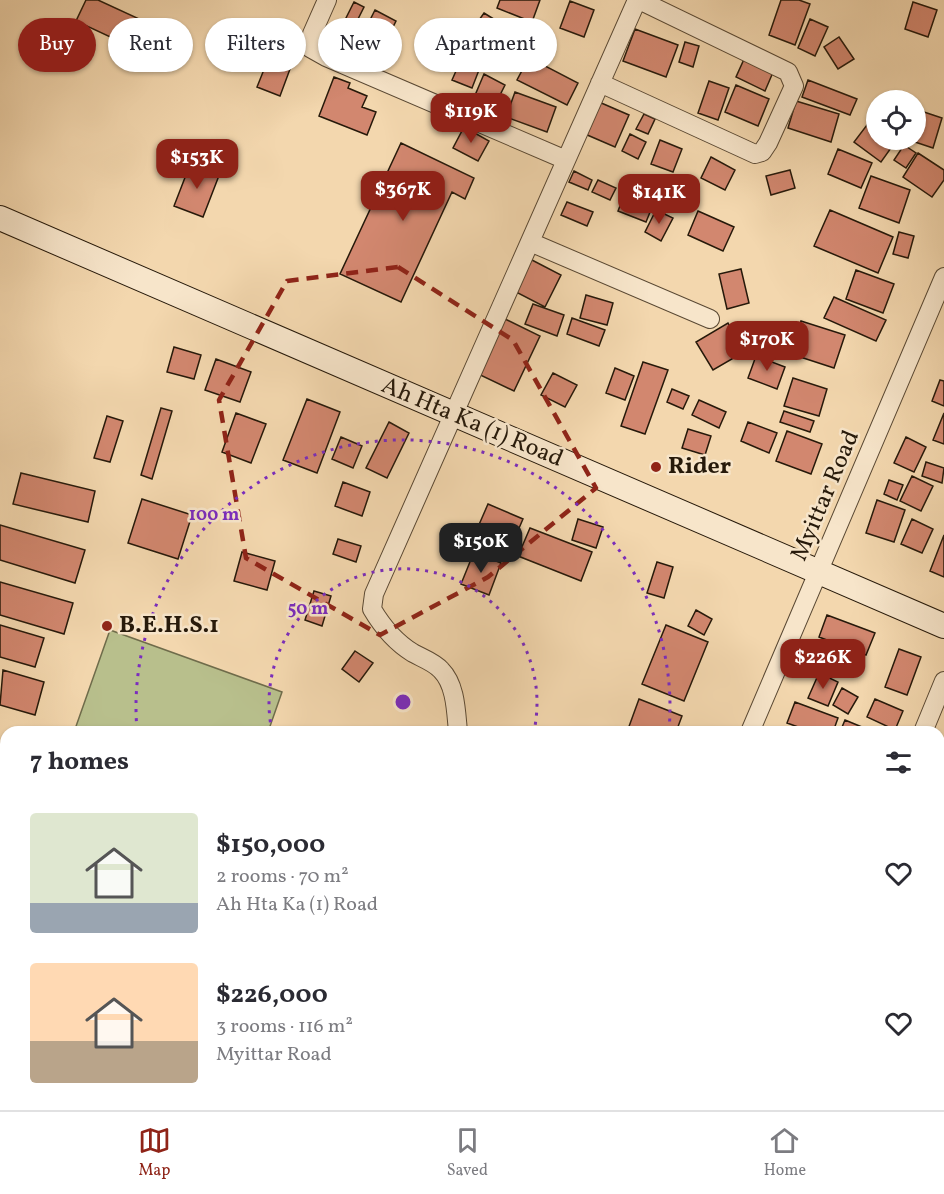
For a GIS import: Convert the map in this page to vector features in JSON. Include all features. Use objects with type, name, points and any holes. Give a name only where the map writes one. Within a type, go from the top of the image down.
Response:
[{"type":"street","points":[[327,0],[312,34],[310,48],[326,57],[566,160]]},
{"type":"street","points":[[457,726],[454,695],[445,675],[440,668],[410,652],[392,637],[372,609],[374,594],[600,83],[638,0],[788,72],[794,86],[768,143],[762,152],[755,154],[600,83]]},
{"type":"street","name":"Ah Hta Ka (1) Road","points":[[0,218],[944,627]]},
{"type":"street","points":[[530,242],[710,319]]},
{"type":"street","name":"Myittar Road","points":[[753,726],[820,573],[944,277]]},
{"type":"street","points":[[925,726],[944,681]]},
{"type":"highlighted area","points":[[398,267],[513,340],[596,488],[488,577],[380,635],[246,558],[219,400],[287,281]]},
{"type":"green space","points":[[110,630],[282,692],[270,726],[76,726]]},
{"type":"building","points":[[86,0],[98,0],[137,18],[108,18],[108,36],[96,30],[96,18],[77,18]]},
{"type":"building","points":[[500,0],[540,0],[533,18],[522,18],[497,8]]},
{"type":"building","points":[[781,0],[799,0],[810,4],[795,45],[769,35]]},
{"type":"building","points":[[570,1],[594,10],[584,37],[560,28]]},
{"type":"building","points":[[354,2],[364,7],[358,18],[346,18]]},
{"type":"building","points":[[913,2],[937,10],[928,37],[905,29]]},
{"type":"building","points":[[375,10],[390,18],[371,18]]},
{"type":"building","points":[[484,13],[492,18],[480,18]]},
{"type":"building","points":[[810,19],[828,27],[815,56],[798,48]]},
{"type":"building","points":[[635,29],[678,45],[666,77],[623,61]]},
{"type":"building","points":[[839,37],[854,59],[838,69],[824,47]]},
{"type":"building","points":[[685,42],[699,46],[693,67],[679,62]]},
{"type":"building","points":[[745,57],[774,70],[765,91],[736,77]]},
{"type":"building","points":[[263,72],[289,72],[280,96],[257,87]]},
{"type":"building","points":[[456,72],[478,72],[472,88],[452,80]]},
{"type":"building","points":[[521,72],[557,72],[578,83],[567,105],[517,80]]},
{"type":"building","points":[[484,74],[505,85],[496,103],[476,93]]},
{"type":"building","points":[[334,77],[350,83],[348,88],[367,96],[362,107],[376,112],[367,135],[319,116]]},
{"type":"building","points":[[808,80],[857,99],[850,115],[802,97]]},
{"type":"building","points":[[709,81],[729,88],[718,120],[698,113]]},
{"type":"building","points":[[736,85],[769,99],[758,126],[725,112]]},
{"type":"building","points":[[515,92],[556,107],[547,132],[506,117]]},
{"type":"building","points":[[796,101],[839,114],[831,142],[788,128]]},
{"type":"building","points":[[599,102],[629,115],[615,147],[585,134]]},
{"type":"building","points":[[926,113],[942,118],[933,148],[926,146]]},
{"type":"building","points":[[644,114],[655,119],[648,134],[636,129]]},
{"type":"building","points":[[866,126],[866,150],[890,150],[881,162],[854,142]]},
{"type":"building","points":[[464,127],[489,141],[478,161],[453,148]]},
{"type":"building","points":[[630,134],[646,142],[638,159],[622,151]]},
{"type":"building","points":[[660,140],[682,149],[673,172],[651,164]]},
{"type":"building","points":[[401,143],[474,178],[465,199],[452,192],[401,302],[340,274]]},
{"type":"building","points":[[838,149],[872,163],[861,188],[828,174]]},
{"type":"building","points":[[901,150],[912,150],[916,153],[906,168],[894,160]]},
{"type":"building","points":[[918,153],[944,170],[944,180],[932,197],[903,177]]},
{"type":"building","points":[[711,157],[735,170],[725,190],[701,178]]},
{"type":"building","points":[[191,162],[220,173],[203,217],[174,206]]},
{"type":"building","points":[[790,170],[795,188],[771,195],[766,176]]},
{"type":"building","points":[[574,171],[592,180],[588,190],[569,182]]},
{"type":"building","points":[[871,176],[910,190],[899,223],[859,208]]},
{"type":"building","points":[[598,180],[616,188],[610,200],[592,192]]},
{"type":"building","points":[[629,183],[657,195],[646,222],[618,211]]},
{"type":"building","points":[[567,202],[593,212],[587,226],[561,215]]},
{"type":"building","points":[[656,210],[673,218],[661,241],[645,232]]},
{"type":"building","points":[[830,210],[893,237],[878,273],[814,246]]},
{"type":"building","points":[[698,211],[734,227],[723,251],[688,235]]},
{"type":"building","points":[[899,232],[914,236],[908,258],[893,254]]},
{"type":"building","points":[[530,259],[561,275],[545,307],[514,291]]},
{"type":"building","points":[[741,269],[749,303],[727,309],[719,274]]},
{"type":"building","points":[[856,270],[894,284],[883,313],[846,299]]},
{"type":"building","points":[[586,295],[613,303],[607,325],[580,318]]},
{"type":"building","points":[[834,297],[886,320],[876,341],[824,318]]},
{"type":"building","points":[[533,304],[564,315],[557,336],[525,324]]},
{"type":"building","points":[[503,318],[540,336],[514,391],[476,373]]},
{"type":"building","points":[[572,318],[605,330],[599,346],[567,334]]},
{"type":"building","points":[[801,321],[845,335],[834,368],[791,354]]},
{"type":"building","points":[[728,323],[744,352],[713,370],[696,342]]},
{"type":"building","points":[[174,347],[201,355],[194,379],[167,372]]},
{"type":"building","points":[[756,356],[785,367],[777,389],[748,378]]},
{"type":"building","points":[[216,359],[251,372],[240,402],[205,390]]},
{"type":"building","points":[[643,362],[668,370],[645,434],[621,426]]},
{"type":"building","points":[[615,368],[634,376],[625,400],[606,393]]},
{"type":"building","points":[[553,373],[577,385],[565,407],[541,395]]},
{"type":"building","points":[[793,378],[827,389],[819,416],[784,406]]},
{"type":"building","points":[[940,380],[944,381],[944,406],[932,401]]},
{"type":"building","points":[[672,389],[689,396],[683,409],[667,402]]},
{"type":"building","points":[[307,399],[340,412],[317,473],[283,460]]},
{"type":"building","points":[[699,400],[726,412],[719,428],[692,415]]},
{"type":"building","points":[[161,408],[172,411],[152,479],[141,475]]},
{"type":"building","points":[[784,411],[814,421],[810,432],[780,422]]},
{"type":"building","points":[[236,413],[266,424],[251,463],[222,452]]},
{"type":"building","points":[[944,413],[944,444],[933,440]]},
{"type":"building","points":[[107,416],[123,421],[110,462],[94,458]]},
{"type":"building","points":[[389,422],[409,433],[387,478],[366,468]]},
{"type":"building","points":[[748,422],[777,433],[769,453],[741,441]]},
{"type":"building","points":[[688,429],[711,436],[705,455],[682,448]]},
{"type":"building","points":[[787,431],[822,444],[811,474],[776,461]]},
{"type":"building","points":[[341,437],[362,446],[353,468],[332,459]]},
{"type":"building","points":[[906,437],[926,447],[914,472],[894,463]]},
{"type":"building","points":[[926,462],[944,468],[942,483],[922,476]]},
{"type":"building","points":[[21,473],[95,491],[88,522],[13,504]]},
{"type":"building","points":[[912,476],[933,486],[921,511],[900,501]]},
{"type":"building","points":[[889,480],[903,485],[897,500],[884,494]]},
{"type":"building","points":[[343,482],[370,492],[362,516],[335,506]]},
{"type":"building","points":[[142,499],[192,515],[178,559],[128,543]]},
{"type":"building","points":[[877,500],[905,510],[894,542],[866,533]]},
{"type":"building","points":[[488,504],[523,519],[506,558],[471,543]]},
{"type":"building","points":[[578,519],[603,527],[596,548],[572,540]]},
{"type":"building","points":[[912,519],[933,529],[922,553],[901,544]]},
{"type":"building","points":[[0,525],[85,550],[75,583],[0,560]]},
{"type":"building","points":[[530,528],[592,552],[581,581],[518,556]]},
{"type":"building","points":[[944,535],[944,577],[930,571]]},
{"type":"building","points":[[338,539],[361,546],[356,562],[333,554]]},
{"type":"building","points":[[242,552],[275,561],[267,590],[234,581]]},
{"type":"building","points":[[474,552],[501,563],[489,595],[461,584]]},
{"type":"building","points":[[657,562],[673,567],[664,598],[647,593]]},
{"type":"building","points":[[0,582],[73,603],[64,634],[0,615]]},
{"type":"building","points":[[314,591],[331,596],[322,626],[305,620]]},
{"type":"building","points":[[696,610],[712,619],[704,635],[688,626]]},
{"type":"building","points":[[827,615],[875,633],[866,655],[819,637]]},
{"type":"building","points":[[0,625],[44,638],[35,667],[0,657]]},
{"type":"building","points":[[666,625],[708,642],[684,701],[642,684]]},
{"type":"building","points":[[814,640],[847,652],[839,673],[807,661]]},
{"type":"building","points":[[899,649],[921,657],[907,695],[885,687]]},
{"type":"building","points":[[355,651],[373,663],[359,682],[342,669]]},
{"type":"building","points":[[3,670],[44,682],[35,715],[0,705]]},
{"type":"building","points":[[819,673],[838,682],[828,706],[808,698]]},
{"type":"building","points":[[842,688],[858,697],[848,714],[833,705]]},
{"type":"building","points":[[639,699],[682,716],[678,726],[629,726]]},
{"type":"building","points":[[875,699],[903,711],[897,726],[886,726],[867,717]]},
{"type":"building","points":[[795,702],[838,718],[835,726],[795,726],[787,723]]},
{"type":"building","points":[[845,720],[860,726],[842,726]]},
{"type":"place","name":"Rider","points":[[656,467]]},
{"type":"place","name":"B.E.H.S.1","points":[[107,626]]}]
